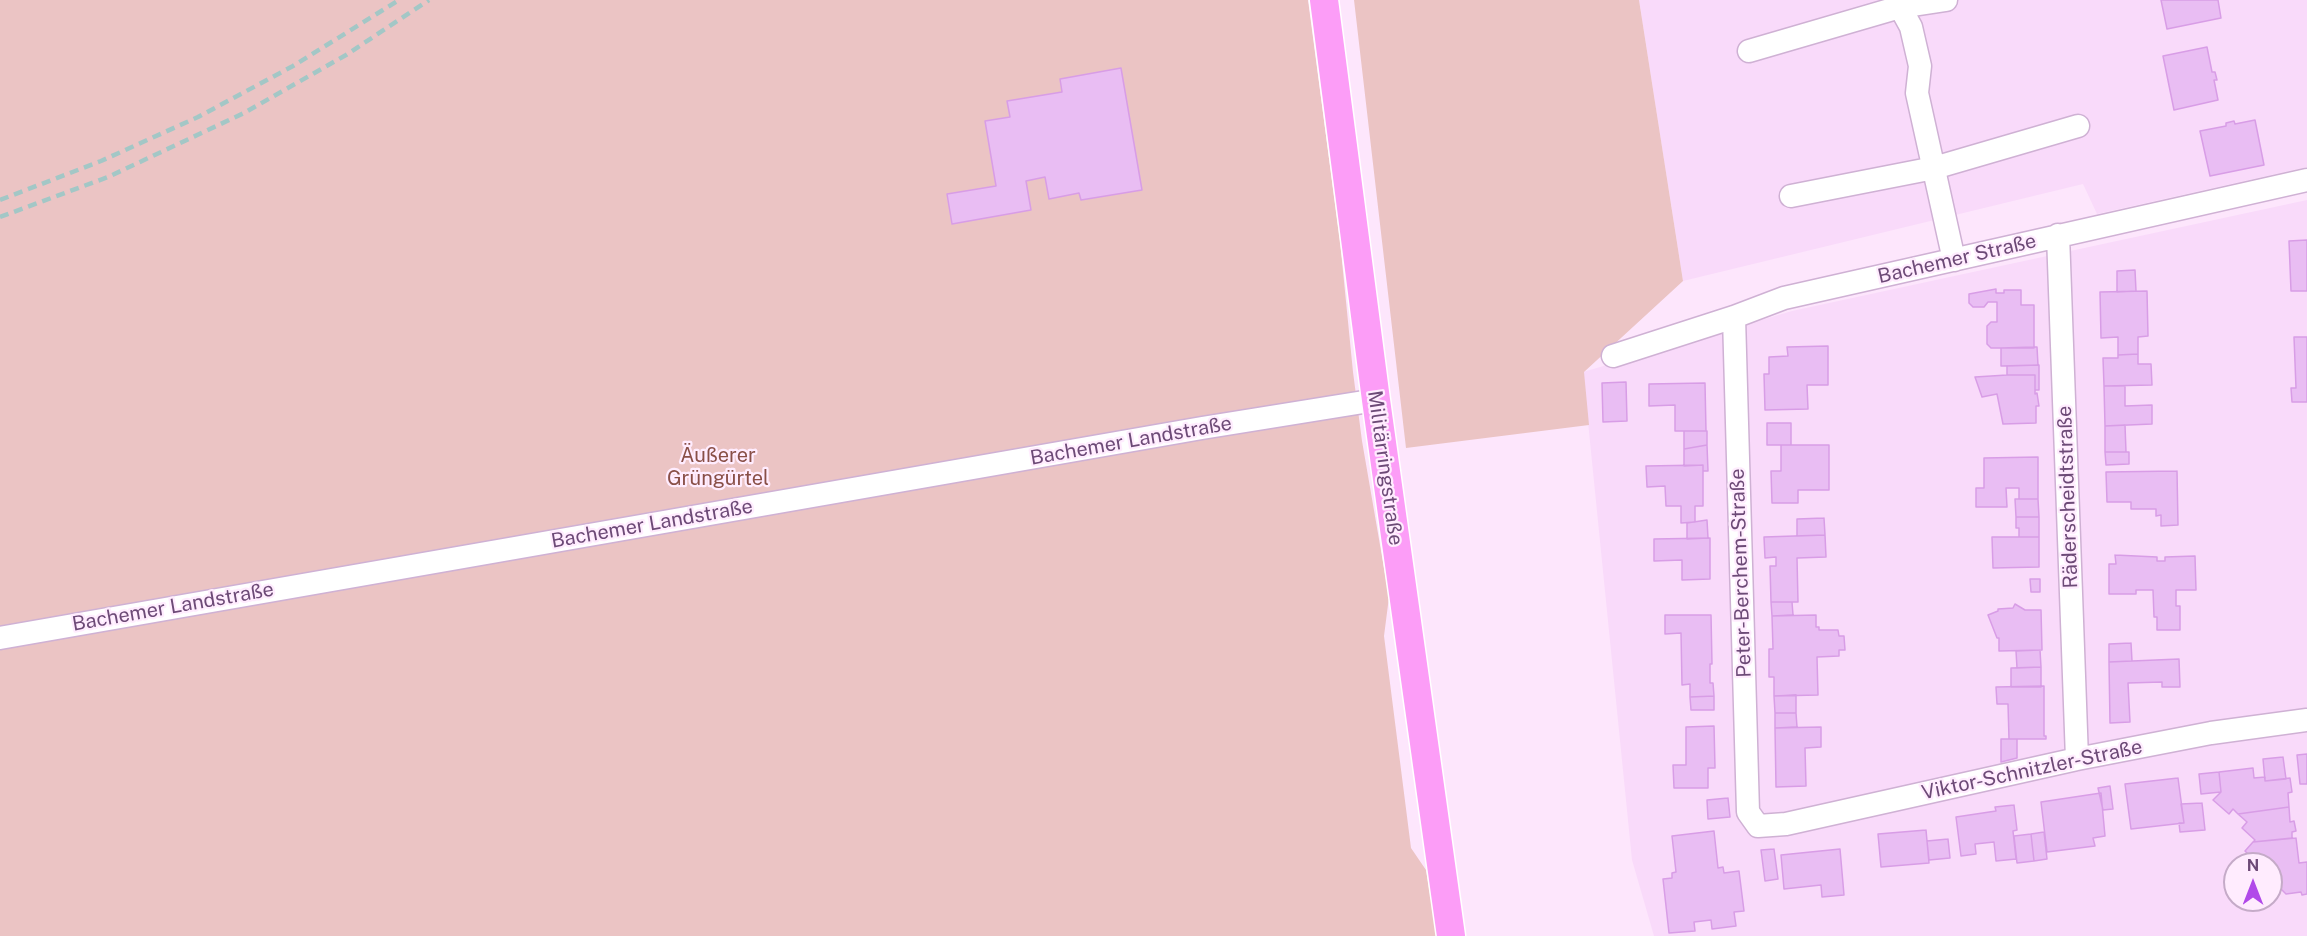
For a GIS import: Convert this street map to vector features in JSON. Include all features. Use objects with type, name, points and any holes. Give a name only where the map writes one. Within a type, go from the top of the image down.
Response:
[{"type":"main road","name":"Militärringstraße","points":[[1324,0],[1376,400],[1451,936]]},
{"type":"street","points":[[1749,51],[1899,4],[1946,0]]},
{"type":"street","points":[[1899,4],[1914,37],[1920,66],[1917,93],[1954,260]]},
{"type":"street","points":[[1791,196],[1934,168],[2078,126]]},
{"type":"street","name":"Bachemer Straße","points":[[1613,356],[1734,317],[1784,298],[2307,180]]},
{"type":"street","name":"Räderscheidtstraße","points":[[2058,236],[2077,759]]},
{"type":"street","name":"Peter-Berchem-Straße","points":[[1734,317],[1748,812],[1758,826]]},
{"type":"street","name":"Bachemer Landstraße","points":[[0,638],[1159,435],[1376,400]]},
{"type":"street","name":"Viktor-Schnitzler-Straße","points":[[1758,826],[1786,824],[2077,759],[2211,733],[2307,720]]},
{"type":"shaded area","points":[[1639,0],[2307,0],[2307,167],[2097,214],[2083,184],[1683,281]]},
{"type":"shaded area","points":[[2307,200],[2307,936],[1654,936],[1632,860],[1583,372],[1792,311]]},
{"type":"green space","name":"Äußerer Grüngürtel","points":[[0,0],[1308,0],[1340,241],[1362,441],[1389,597],[1384,636],[1411,848],[1426,870],[1437,936],[0,936]]},
{"type":"green space","points":[[1354,0],[1639,0],[1683,281],[1584,372],[1589,425],[1406,448]]},
{"type":"building","points":[[2161,0],[2218,0],[2221,18],[2167,29]]},
{"type":"building","points":[[2207,47],[2212,72],[2215,72],[2217,80],[2214,80],[2218,100],[2174,110],[2163,56]]},
{"type":"building","points":[[1121,68],[1142,190],[1081,200],[1079,193],[1049,199],[1045,177],[1026,181],[1031,210],[952,224],[947,194],[996,186],[985,121],[1010,117],[1007,101],[1062,92],[1060,79]]},
{"type":"building","points":[[2255,120],[2264,165],[2210,176],[2200,131],[2226,126],[2226,123],[2234,121],[2235,124]]},
{"type":"building","points":[[2307,240],[2307,291],[2291,291],[2289,241]]},
{"type":"building","points":[[2135,270],[2136,291],[2117,292],[2117,271]]},
{"type":"building","points":[[1996,289],[1996,293],[2004,293],[2004,290],[2021,290],[2021,305],[2034,305],[2034,348],[1991,348],[1987,344],[1987,326],[1991,322],[1997,322],[1997,302],[1988,302],[1984,307],[1973,307],[1969,303],[1969,294]]},
{"type":"building","points":[[2147,291],[2148,336],[2138,337],[2138,354],[2118,355],[2118,337],[2101,338],[2100,292]]},
{"type":"building","points":[[2294,337],[2307,337],[2307,402],[2292,402],[2291,388],[2296,388]]},
{"type":"building","points":[[1828,346],[1828,385],[1807,385],[1808,409],[1765,410],[1764,374],[1769,374],[1769,357],[1788,356],[1787,347]]},
{"type":"building","points":[[2037,347],[2038,365],[2001,366],[2001,348]]},
{"type":"building","points":[[2138,354],[2138,364],[2151,364],[2152,385],[2104,386],[2103,358]]},
{"type":"building","points":[[2039,365],[2039,390],[2035,390],[2035,375],[2007,375],[2007,366]]},
{"type":"building","points":[[2035,375],[2035,394],[2037,393],[2039,406],[2036,406],[2036,423],[2003,424],[1997,394],[1982,397],[1975,377]]},
{"type":"building","points":[[1626,382],[1627,421],[1603,422],[1602,383]]},
{"type":"building","points":[[1705,383],[1706,431],[1675,431],[1675,405],[1649,406],[1649,384]]},
{"type":"building","points":[[2104,386],[2125,386],[2125,406],[2152,405],[2152,424],[2105,426]]},
{"type":"building","points":[[1767,423],[1791,423],[1791,445],[1767,445]]},
{"type":"building","points":[[2125,425],[2126,452],[2105,452],[2105,426]]},
{"type":"building","points":[[1684,431],[1707,431],[1707,445],[1684,449]]},
{"type":"building","points":[[1707,445],[1708,471],[1703,471],[1703,465],[1684,466],[1684,449]]},
{"type":"building","points":[[1781,445],[1829,445],[1829,490],[1798,490],[1798,503],[1772,503],[1771,471],[1781,471]]},
{"type":"building","points":[[2105,452],[2129,452],[2129,464],[2106,465]]},
{"type":"building","points":[[2038,457],[2038,499],[2019,499],[2019,488],[2006,488],[2007,507],[1976,507],[1976,488],[1984,488],[1984,458]]},
{"type":"building","points":[[1703,465],[1703,506],[1695,506],[1695,522],[1681,523],[1681,506],[1666,506],[1665,486],[1647,487],[1646,466]]},
{"type":"building","points":[[2177,471],[2178,525],[2161,526],[2161,515],[2156,516],[2156,509],[2131,509],[2131,502],[2107,502],[2106,472]]},
{"type":"building","points":[[2015,499],[2038,499],[2039,517],[2016,517]]},
{"type":"building","points":[[2016,517],[2039,517],[2039,537],[2019,537]]},
{"type":"building","points":[[1824,518],[1825,535],[1797,536],[1797,519]]},
{"type":"building","points":[[1707,520],[1708,538],[1687,539],[1687,523]]},
{"type":"building","points":[[1825,535],[1826,557],[1797,558],[1798,602],[1771,602],[1770,566],[1776,566],[1776,557],[1765,558],[1764,537]]},
{"type":"building","points":[[1992,537],[2039,537],[2039,567],[1993,568]]},
{"type":"building","points":[[1710,538],[1710,579],[1682,580],[1682,560],[1654,561],[1654,539]]},
{"type":"building","points":[[2115,555],[2157,557],[2157,561],[2165,561],[2165,557],[2195,556],[2196,590],[2176,590],[2176,606],[2180,606],[2180,630],[2157,630],[2153,590],[2136,590],[2136,594],[2109,594],[2109,564],[2116,564]]},
{"type":"building","points":[[2030,579],[2040,579],[2040,592],[2031,592]]},
{"type":"building","points":[[1771,602],[1792,602],[1793,615],[1772,616]]},
{"type":"building","points":[[2015,604],[2025,610],[2041,610],[2042,650],[1999,651],[1999,638],[1997,638],[1988,615],[1998,609],[2013,608]]},
{"type":"building","points":[[1665,615],[1711,615],[1710,683],[1713,683],[1714,696],[1690,697],[1690,684],[1682,685],[1681,633],[1665,634]]},
{"type":"building","points":[[1816,615],[1816,627],[1819,627],[1819,630],[1838,630],[1839,636],[1844,636],[1845,650],[1839,650],[1839,656],[1817,657],[1818,695],[1774,696],[1774,677],[1769,677],[1769,649],[1773,649],[1772,616]]},
{"type":"building","points":[[2131,643],[2132,661],[2109,662],[2109,644]]},
{"type":"building","points":[[2040,650],[2041,667],[2017,668],[2016,651]]},
{"type":"building","points":[[2179,659],[2180,687],[2162,687],[2162,682],[2128,683],[2130,722],[2110,723],[2109,662]]},
{"type":"building","points":[[2041,667],[2041,687],[2011,687],[2011,668]]},
{"type":"building","points":[[2044,686],[2044,736],[2046,739],[2009,739],[2008,704],[1997,704],[1996,687]]},
{"type":"building","points":[[1796,695],[1796,713],[1775,713],[1774,696]]},
{"type":"building","points":[[1714,696],[1714,710],[1691,710],[1690,697]]},
{"type":"building","points":[[1775,713],[1796,713],[1797,727],[1775,728]]},
{"type":"building","points":[[1714,726],[1715,768],[1708,768],[1708,788],[1674,788],[1673,765],[1686,765],[1686,727]]},
{"type":"building","points":[[1821,727],[1821,747],[1805,748],[1806,786],[1776,787],[1775,728]]},
{"type":"building","points":[[2001,739],[2017,739],[2017,758],[2001,762]]},
{"type":"building","points":[[2307,754],[2307,784],[2300,784],[2297,755]]},
{"type":"building","points":[[2283,757],[2286,779],[2265,781],[2263,759]]},
{"type":"building","points":[[2253,768],[2254,778],[2265,777],[2265,781],[2290,778],[2292,792],[2288,793],[2289,807],[2238,814],[2233,809],[2229,814],[2213,800],[2221,792],[2219,772]]},
{"type":"building","points":[[2219,772],[2221,792],[2201,794],[2199,774]]},
{"type":"building","points":[[2178,778],[2184,823],[2131,829],[2125,784]]},
{"type":"building","points":[[2110,786],[2113,809],[2103,810],[2098,788]]},
{"type":"building","points":[[2101,793],[2105,836],[2093,838],[2095,846],[2047,852],[2041,802]]},
{"type":"building","points":[[1728,798],[1730,817],[1708,819],[1707,800]]},
{"type":"building","points":[[2202,803],[2205,830],[2180,832],[2179,823],[2184,823],[2181,804]]},
{"type":"building","points":[[2014,805],[2017,830],[2013,831],[2016,859],[1996,861],[1994,842],[1975,844],[1976,854],[1961,856],[1956,817],[1996,811],[1995,807]]},
{"type":"building","points":[[2289,807],[2290,822],[2294,821],[2296,831],[2292,832],[2292,838],[2253,842],[2255,840],[2242,828],[2247,822],[2238,814]]},
{"type":"building","points":[[1926,830],[1929,863],[1881,867],[1878,834]]},
{"type":"building","points":[[1714,831],[1718,868],[1723,867],[1724,873],[1739,871],[1744,911],[1734,912],[1736,926],[1712,929],[1711,920],[1694,922],[1695,931],[1669,933],[1663,879],[1672,878],[1672,873],[1676,872],[1672,836]]},
{"type":"building","points":[[2044,832],[2047,859],[2034,861],[2031,834]]},
{"type":"building","points":[[2031,834],[2034,861],[2017,863],[2014,836]]},
{"type":"building","points":[[2296,838],[2299,863],[2307,862],[2307,894],[2302,895],[2301,892],[2286,894],[2283,891],[2283,852],[2246,852],[2253,842]]},
{"type":"building","points":[[1948,839],[1950,858],[1929,860],[1927,841]]},
{"type":"building","points":[[1774,849],[1778,879],[1765,881],[1761,850]]},
{"type":"building","points":[[1840,849],[1844,895],[1822,897],[1821,885],[1784,889],[1781,855]]},
{"type":"railway","points":[[0,200],[101,161],[198,117],[293,66],[399,0]]},
{"type":"railway","points":[[0,217],[108,177],[244,113],[346,55],[429,0]]}]
